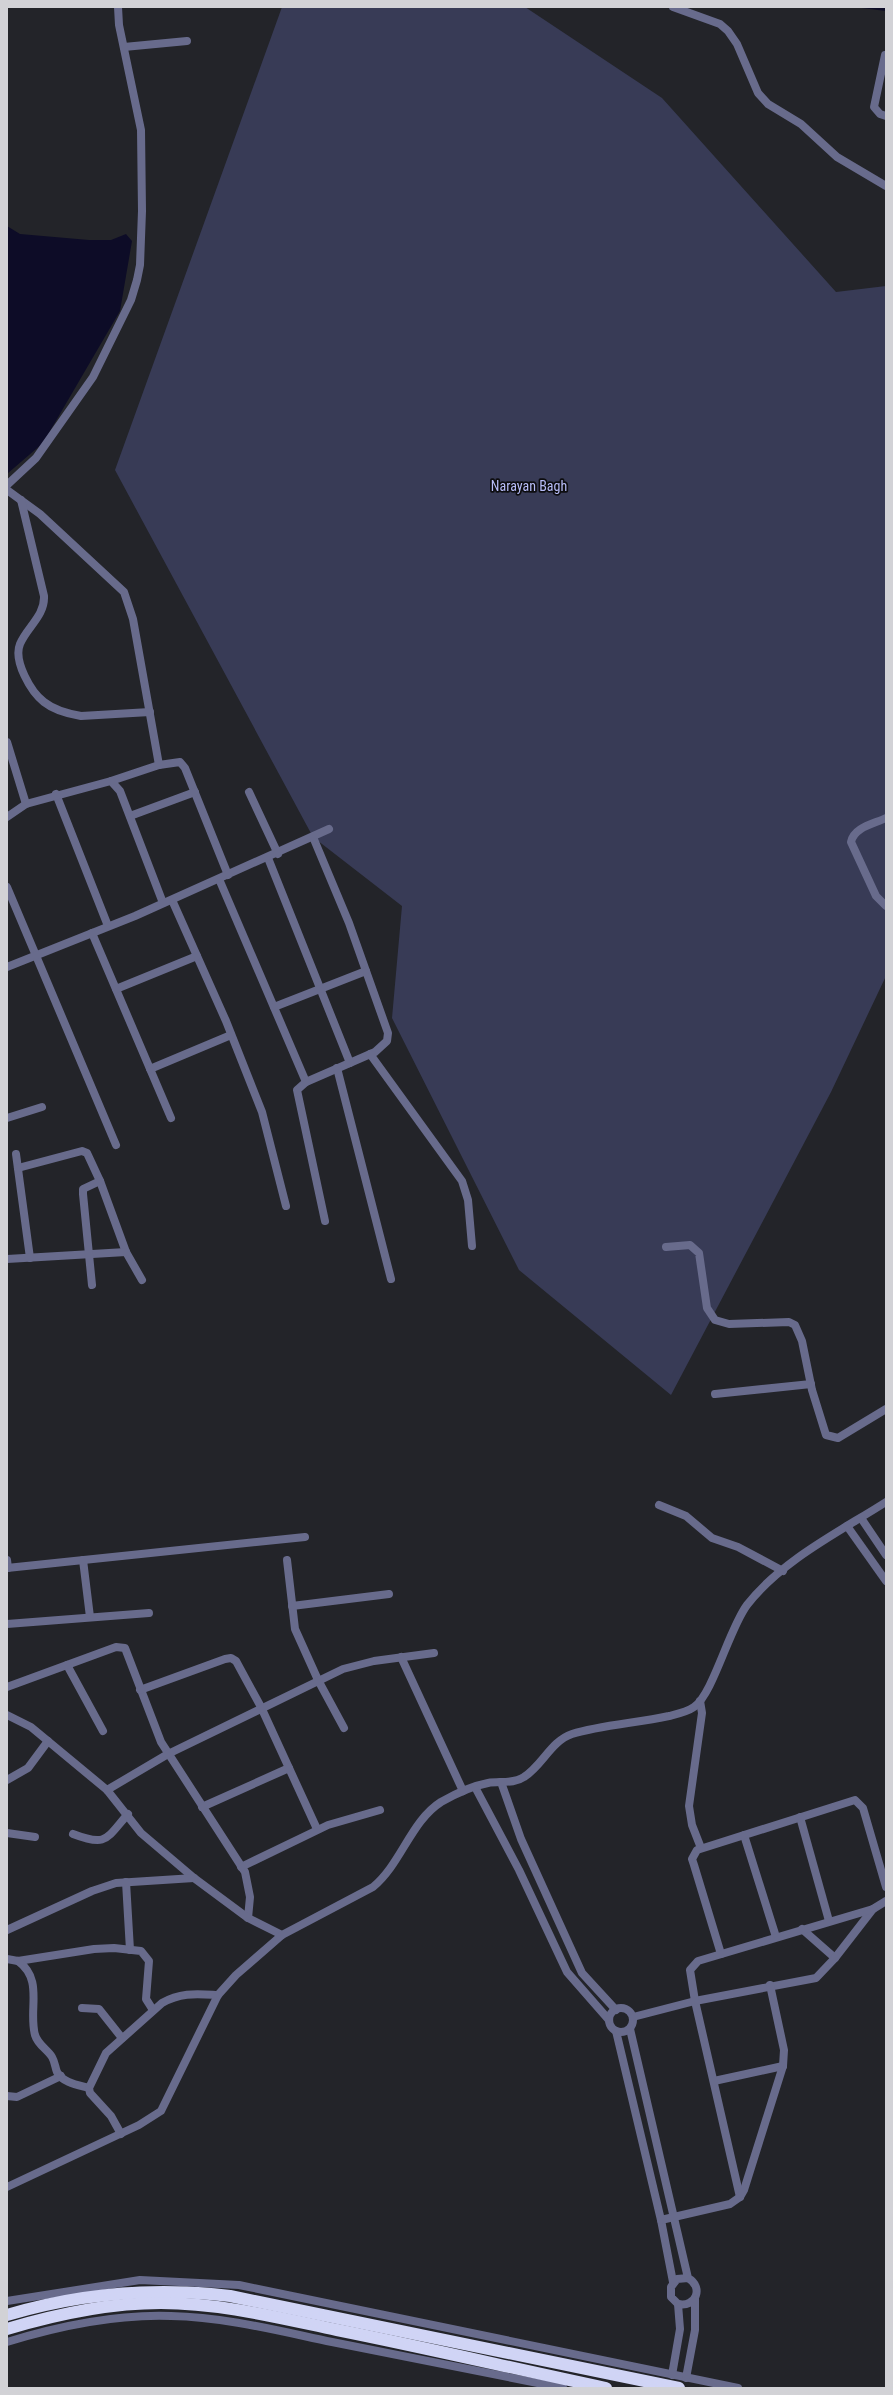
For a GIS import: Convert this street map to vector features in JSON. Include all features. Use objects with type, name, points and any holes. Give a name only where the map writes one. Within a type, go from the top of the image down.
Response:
[{"type":"highway","points":[[7,2315],[66,2301],[110,2294],[188,2291],[230,2296],[679,2388]]},
{"type":"highway","points":[[7,2329],[80,2312],[121,2305],[161,2303],[200,2305],[263,2314],[606,2388]]},
{"type":"street","points":[[7,485],[36,458],[93,377],[131,300],[137,280],[141,249],[143,150],[139,111],[124,47],[118,7]]},
{"type":"street","points":[[673,7],[720,24],[728,31],[737,44],[755,88],[768,104],[801,124],[837,157],[886,186]]},
{"type":"street","points":[[124,47],[187,41]]},
{"type":"street","points":[[886,55],[874,107],[880,114],[886,116]]},
{"type":"street","points":[[7,490],[62,533],[124,592],[133,620],[159,765]]},
{"type":"street","points":[[21,500],[44,596],[44,604],[40,614],[20,644],[18,652],[20,663],[30,685],[44,702],[71,714],[81,716],[150,712]]},
{"type":"street","points":[[7,742],[26,804]]},
{"type":"street","points":[[7,817],[26,804],[56,794],[111,781],[159,765],[180,762],[185,768],[228,875]]},
{"type":"street","points":[[111,781],[118,786],[163,903]]},
{"type":"street","points":[[130,816],[195,792]]},
{"type":"street","points":[[249,792],[278,854]]},
{"type":"street","points":[[56,794],[108,926]]},
{"type":"street","points":[[886,818],[852,835],[851,842],[876,896],[886,906]]},
{"type":"street","points":[[7,967],[172,900],[278,854],[329,829]]},
{"type":"street","points":[[313,837],[349,923],[388,1033],[387,1041],[382,1047],[370,1054],[306,1082],[297,1090],[325,1221]]},
{"type":"street","points":[[268,858],[350,1062]]},
{"type":"street","points":[[219,879],[306,1082]]},
{"type":"street","points":[[7,887],[116,1145]]},
{"type":"street","points":[[172,900],[231,1035],[262,1112],[286,1206]]},
{"type":"street","points":[[92,933],[170,1118]]},
{"type":"street","points":[[116,989],[197,956]]},
{"type":"street","points":[[274,1007],[366,971]]},
{"type":"street","points":[[150,1069],[231,1035]]},
{"type":"street","points":[[370,1054],[462,1181],[468,1200],[472,1246]]},
{"type":"street","points":[[337,1068],[391,1279]]},
{"type":"street","points":[[7,1118],[42,1107]]},
{"type":"street","points":[[18,1168],[82,1151],[90,1156],[126,1252],[142,1280]]},
{"type":"street","points":[[16,1154],[30,1258]]},
{"type":"street","points":[[92,1285],[84,1189],[100,1181]]},
{"type":"street","points":[[666,1247],[690,1245],[699,1253],[707,1308],[715,1320],[729,1324],[789,1322],[795,1325],[802,1341],[823,1430],[832,1438],[838,1438],[886,1409]]},
{"type":"street","points":[[7,1259],[126,1252]]},
{"type":"street","points":[[715,1394],[811,1384]]},
{"type":"street","points":[[7,2187],[121,2134],[153,2118],[161,2111],[218,1995],[236,1975],[282,1935],[373,1887],[391,1869],[425,1816],[439,1803],[463,1791],[475,1787],[514,1781],[525,1777],[557,1743],[572,1734],[680,1713],[694,1707],[700,1702],[708,1690],[739,1617],[760,1590],[783,1570],[847,1526],[886,1502]]},
{"type":"street","points":[[659,1505],[686,1516],[712,1538],[738,1547],[783,1570]]},
{"type":"street","points":[[861,1518],[886,1555]]},
{"type":"street","points":[[847,1526],[886,1581]]},
{"type":"street","points":[[7,1565],[83,1560],[305,1537]]},
{"type":"street","points":[[83,1560],[90,1617]]},
{"type":"street","points":[[287,1560],[295,1629],[318,1680],[344,1728]]},
{"type":"street","points":[[292,1606],[389,1594]]},
{"type":"street","points":[[7,1624],[149,1612]]},
{"type":"street","points":[[7,1687],[121,1646],[127,1652],[140,1690],[168,1754],[241,1867],[248,1883],[250,1897],[248,1918]]},
{"type":"street","points":[[107,1790],[168,1754],[318,1680],[359,1663],[434,1653]]},
{"type":"street","points":[[401,1657],[463,1791]]},
{"type":"street","points":[[140,1690],[231,1658],[240,1666],[261,1707],[317,1829]]},
{"type":"street","points":[[67,1665],[103,1731]]},
{"type":"street","points":[[700,1702],[702,1717],[689,1806],[692,1825],[701,1848]]},
{"type":"street","points":[[7,1715],[31,1727],[107,1790],[128,1814],[141,1833],[194,1878],[248,1918],[282,1935]]},
{"type":"street","points":[[7,1780],[28,1768],[48,1741]]},
{"type":"street","points":[[202,1807],[289,1768]]},
{"type":"street","points":[[501,1782],[533,1866],[582,1973],[616,2010],[628,2010],[633,2017],[630,2029],[653,2132],[688,2278],[697,2289],[695,2299],[695,2330],[686,2378]]},
{"type":"street","points":[[475,1787],[519,1870],[571,1979],[609,2020],[616,2031],[661,2220],[673,2282],[670,2292],[671,2297],[678,2304],[684,2305],[695,2299]]},
{"type":"street","points":[[721,1954],[692,1859],[697,1850],[701,1848],[855,1800],[863,1808],[886,1887]]},
{"type":"street","points":[[241,1867],[317,1829],[380,1810]]},
{"type":"street","points":[[73,1834],[91,1841],[102,1841],[108,1837],[128,1814]]},
{"type":"street","points":[[800,1817],[829,1921]]},
{"type":"street","points":[[7,1832],[35,1837]]},
{"type":"street","points":[[744,1835],[776,1937]]},
{"type":"street","points":[[519,1870],[533,1866]]},
{"type":"street","points":[[7,1930],[103,1886],[126,1882],[194,1878]]},
{"type":"street","points":[[126,1882],[130,1950]]},
{"type":"street","points":[[740,2197],[695,2001],[690,1970],[698,1961],[873,1909],[886,1901]]},
{"type":"street","points":[[633,2017],[695,2001],[770,1985],[816,1978],[835,1958],[873,1909]]},
{"type":"street","points":[[545,1924],[557,1919]]},
{"type":"street","points":[[802,1929],[835,1958]]},
{"type":"street","points":[[7,1959],[18,1961],[94,1949],[141,1951],[148,1957],[146,1999],[153,2010]]},
{"type":"street","points":[[18,1961],[28,1970],[34,1983],[35,2036],[38,2042],[53,2058],[61,2076],[68,2082],[89,2088]]},
{"type":"street","points":[[571,1979],[582,1973]]},
{"type":"street","points":[[661,2220],[730,2204],[740,2197],[783,2066],[784,2050],[770,1985]]},
{"type":"street","points":[[121,2134],[111,2116],[90,2093],[89,2088],[102,2059],[122,2038],[162,2003],[180,1994],[186,1993],[218,1995]]},
{"type":"street","points":[[82,2008],[100,2009],[122,2038]]},
{"type":"street","points":[[609,2020],[616,2010]]},
{"type":"street","points":[[616,2031],[625,2032],[630,2029]]},
{"type":"street","points":[[714,2081],[783,2066]]},
{"type":"street","points":[[7,2096],[17,2097],[61,2076]]},
{"type":"street","points":[[641,2135],[653,2132]]},
{"type":"street","points":[[673,2282],[678,2279],[688,2278]]},
{"type":"street","points":[[7,2301],[140,2280],[239,2285],[738,2388]]},
{"type":"street","points":[[672,2375],[680,2329],[678,2304]]},
{"type":"street","points":[[7,2342],[55,2329],[100,2321],[138,2316],[172,2316],[234,2322],[563,2388]]},
{"type":"street","points":[[680,2329],[695,2330]]},
{"type":"green space","name":"Narayan Bagh","points":[[282,7],[525,7],[662,98],[836,292],[886,286],[886,976],[831,1092],[671,1395],[519,1270],[392,1018],[402,906],[313,837],[115,470]]},
{"type":"shaded area","points":[[854,7],[886,7],[886,11]]},
{"type":"shaded area","points":[[7,226],[20,234],[89,240],[111,240],[126,234],[132,241],[120,311],[43,443],[7,474]]}]
